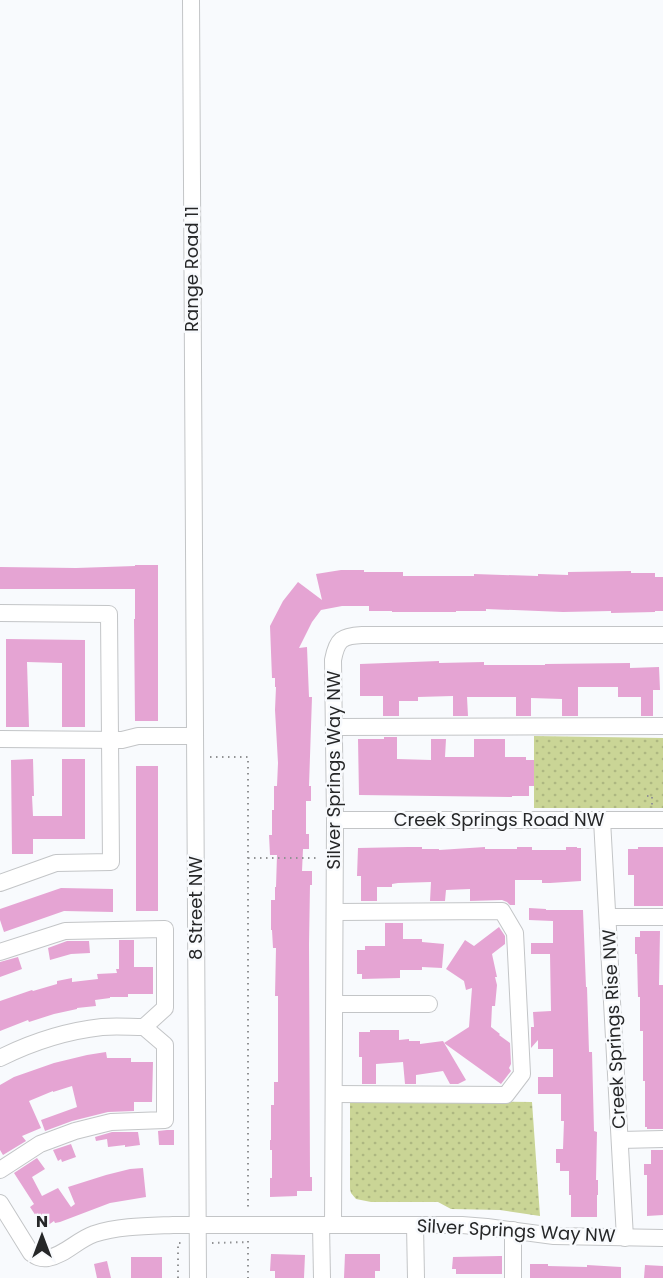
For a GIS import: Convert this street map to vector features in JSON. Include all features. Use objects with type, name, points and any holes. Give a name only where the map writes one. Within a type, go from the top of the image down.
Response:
[{"type":"street","name":"Range Road 11","points":[[191,0],[194,538]]},
{"type":"street","name":"8 Street NW","points":[[194,538],[198,1278]]},
{"type":"street","points":[[0,613],[109,614],[116,740],[111,862],[56,863],[0,883]]},
{"type":"street","name":"Silver Springs Way NW","points":[[322,1278],[334,1094],[333,660],[336,646],[340,640],[352,636],[663,635]]},
{"type":"street","points":[[334,727],[663,726]]},
{"type":"street","points":[[0,739],[116,740],[138,745],[195,746]]},
{"type":"street","name":"Creek Springs Road NW","points":[[335,820],[663,820]]},
{"type":"street","name":"Creek Springs Rise NW","points":[[602,820],[625,1238]]},
{"type":"street","points":[[334,1094],[506,1095],[522,1074],[516,933],[502,911],[335,912]]},
{"type":"street","points":[[608,917],[663,917]]},
{"type":"street","points":[[0,952],[65,931],[165,929],[165,1008],[144,1027]]},
{"type":"street","points":[[335,1004],[429,1004]]},
{"type":"street","points":[[0,1058],[23,1047],[63,1034],[104,1027],[144,1027],[165,1045],[165,1120],[111,1122],[75,1131],[40,1144],[0,1170]]},
{"type":"street","points":[[620,1140],[663,1139]]},
{"type":"street","name":"Silver Springs Way NW","points":[[0,1203],[31,1253],[38,1258],[57,1255],[92,1235],[111,1230],[197,1225],[473,1226],[554,1236],[663,1238]]},
{"type":"street","points":[[415,1225],[416,1278]]},
{"type":"street","points":[[513,1230],[513,1278]]},
{"type":"path","points":[[195,746],[248,757],[248,1278]]},
{"type":"path","points":[[248,858],[324,858]]},
{"type":"path","points":[[223,1242],[248,1242]]},
{"type":"path","points":[[178,1243],[178,1278]]},
{"type":"green space","points":[[534,736],[663,738],[663,808],[534,808]]},
{"type":"green space","points":[[350,1101],[532,1102],[540,1216],[500,1210],[451,1209],[438,1202],[371,1202],[356,1199],[350,1189]]},
{"type":"building","points":[[158,565],[158,721],[135,721],[135,589],[0,589],[0,567],[76,568]]},
{"type":"building","points":[[341,570],[403,572],[403,576],[474,576],[474,574],[538,576],[538,574],[568,575],[568,572],[631,571],[631,573],[655,573],[655,577],[663,577],[663,611],[611,613],[611,611],[486,609],[486,611],[456,612],[392,612],[369,611],[369,606],[342,606],[321,610],[312,622],[299,648],[307,647],[309,697],[312,697],[309,786],[311,786],[311,801],[306,801],[306,834],[309,834],[309,849],[303,849],[302,871],[312,871],[309,944],[310,1177],[312,1177],[312,1191],[297,1191],[297,1196],[270,1197],[271,1105],[274,1105],[274,1082],[278,1082],[278,996],[275,996],[276,948],[273,948],[271,930],[271,900],[275,900],[277,855],[270,855],[269,835],[272,835],[274,786],[277,786],[278,763],[276,687],[275,678],[272,678],[270,626],[283,601],[298,582],[322,600],[316,574]]},
{"type":"building","points":[[6,639],[85,640],[85,727],[62,727],[62,663],[27,662],[29,727],[6,727]]},
{"type":"building","points":[[439,661],[439,663],[484,662],[484,665],[630,663],[630,668],[659,667],[660,690],[653,690],[653,716],[641,716],[641,697],[618,697],[618,687],[578,687],[578,716],[562,716],[562,699],[531,698],[531,716],[516,716],[516,697],[467,697],[468,716],[453,716],[453,696],[418,697],[418,701],[399,701],[399,716],[383,716],[383,696],[360,696],[360,664]]},
{"type":"building","points":[[384,737],[397,737],[397,759],[431,760],[431,739],[446,739],[445,757],[474,757],[474,739],[505,739],[505,757],[526,757],[526,760],[534,760],[534,786],[529,786],[529,796],[512,797],[359,795],[358,739],[384,739]]},
{"type":"building","points":[[33,759],[33,816],[62,816],[62,759],[85,759],[85,839],[33,839],[33,854],[12,854],[11,760]]},
{"type":"building","points":[[136,766],[158,766],[158,911],[136,911]]},
{"type":"building","points":[[422,847],[422,849],[439,850],[532,847],[532,850],[566,850],[566,847],[577,847],[581,848],[581,881],[542,883],[542,880],[515,880],[515,905],[502,900],[470,901],[470,889],[446,890],[445,901],[430,901],[431,882],[398,883],[392,884],[392,887],[377,887],[377,901],[361,901],[361,876],[357,876],[358,848]]},
{"type":"building","points":[[638,847],[663,847],[663,906],[634,906],[634,875],[628,875],[628,849],[638,849]]},
{"type":"building","points":[[61,888],[113,889],[113,912],[64,911],[4,932],[0,920],[0,909]]},
{"type":"building","points":[[529,908],[583,910],[589,1052],[592,1052],[594,1131],[597,1132],[597,1217],[571,1217],[569,1171],[560,1171],[560,1163],[556,1163],[556,1149],[563,1149],[564,1121],[561,1121],[561,1094],[538,1094],[538,1077],[553,1077],[553,1049],[538,1049],[538,1040],[531,1048],[531,1027],[534,1027],[533,1012],[551,1011],[550,954],[531,954],[531,943],[553,943],[553,921],[529,920]]},
{"type":"building","points":[[385,923],[403,923],[403,939],[422,939],[422,942],[444,944],[442,968],[422,967],[422,970],[400,970],[400,978],[362,979],[362,974],[357,974],[357,950],[365,950],[365,946],[385,946]]},
{"type":"building","points":[[499,927],[505,936],[505,944],[492,954],[497,985],[495,1006],[492,1006],[491,1027],[510,1043],[511,1064],[509,1068],[511,1071],[501,1084],[444,1043],[469,1027],[472,988],[466,990],[464,981],[446,969],[465,940],[474,946]]},
{"type":"building","points":[[640,931],[660,931],[659,985],[663,985],[663,1129],[645,1127],[643,1031],[640,1031],[640,997],[638,997],[637,954],[635,954],[635,937],[640,937]]},
{"type":"building","points":[[119,940],[134,940],[134,967],[153,967],[153,994],[128,994],[128,997],[95,1000],[96,1006],[77,1008],[29,1022],[28,1020],[0,1031],[0,1001],[57,984],[57,981],[72,978],[72,982],[98,979],[97,974],[117,973]]},
{"type":"building","points":[[67,941],[89,941],[90,953],[71,954],[50,960],[48,948]]},
{"type":"building","points":[[18,957],[22,969],[0,977],[0,962]]},
{"type":"building","points":[[370,1030],[399,1030],[399,1040],[420,1041],[420,1044],[443,1041],[466,1080],[458,1084],[450,1084],[443,1071],[416,1075],[416,1084],[405,1084],[403,1062],[376,1064],[376,1084],[362,1084],[359,1032],[370,1032]]},
{"type":"building","points":[[106,1052],[107,1058],[131,1058],[131,1062],[153,1062],[152,1102],[134,1102],[134,1111],[108,1112],[45,1131],[41,1120],[77,1107],[72,1086],[53,1091],[29,1101],[41,1128],[22,1136],[26,1141],[3,1155],[0,1150],[0,1085],[14,1077],[54,1063]]},
{"type":"building","points":[[174,1130],[174,1145],[159,1145],[158,1131]]},
{"type":"building","points":[[112,1132],[138,1132],[140,1145],[108,1147],[107,1139],[96,1141],[95,1137]]},
{"type":"building","points":[[71,1144],[76,1157],[62,1162],[61,1159],[58,1161],[53,1150]]},
{"type":"building","points":[[651,1150],[663,1150],[663,1215],[647,1216],[647,1175],[644,1175],[644,1164],[651,1164]]},
{"type":"building","points":[[37,1158],[45,1169],[32,1177],[42,1196],[58,1188],[71,1207],[75,1204],[68,1187],[130,1169],[143,1168],[146,1197],[110,1203],[60,1222],[55,1223],[54,1221],[44,1228],[30,1207],[34,1204],[14,1173]]},
{"type":"building","points":[[271,1254],[305,1255],[304,1278],[275,1278],[275,1271],[270,1271]]},
{"type":"building","points":[[345,1254],[380,1254],[380,1271],[375,1271],[375,1278],[344,1278]]},
{"type":"building","points":[[502,1256],[502,1274],[456,1274],[456,1269],[452,1269],[453,1257]]},
{"type":"building","points":[[131,1257],[162,1257],[162,1278],[131,1278]]},
{"type":"building","points":[[107,1261],[111,1278],[97,1278],[94,1264]]},
{"type":"building","points":[[530,1264],[621,1267],[621,1278],[530,1278]]},
{"type":"building","points":[[645,1265],[663,1266],[663,1278],[644,1278]]}]
